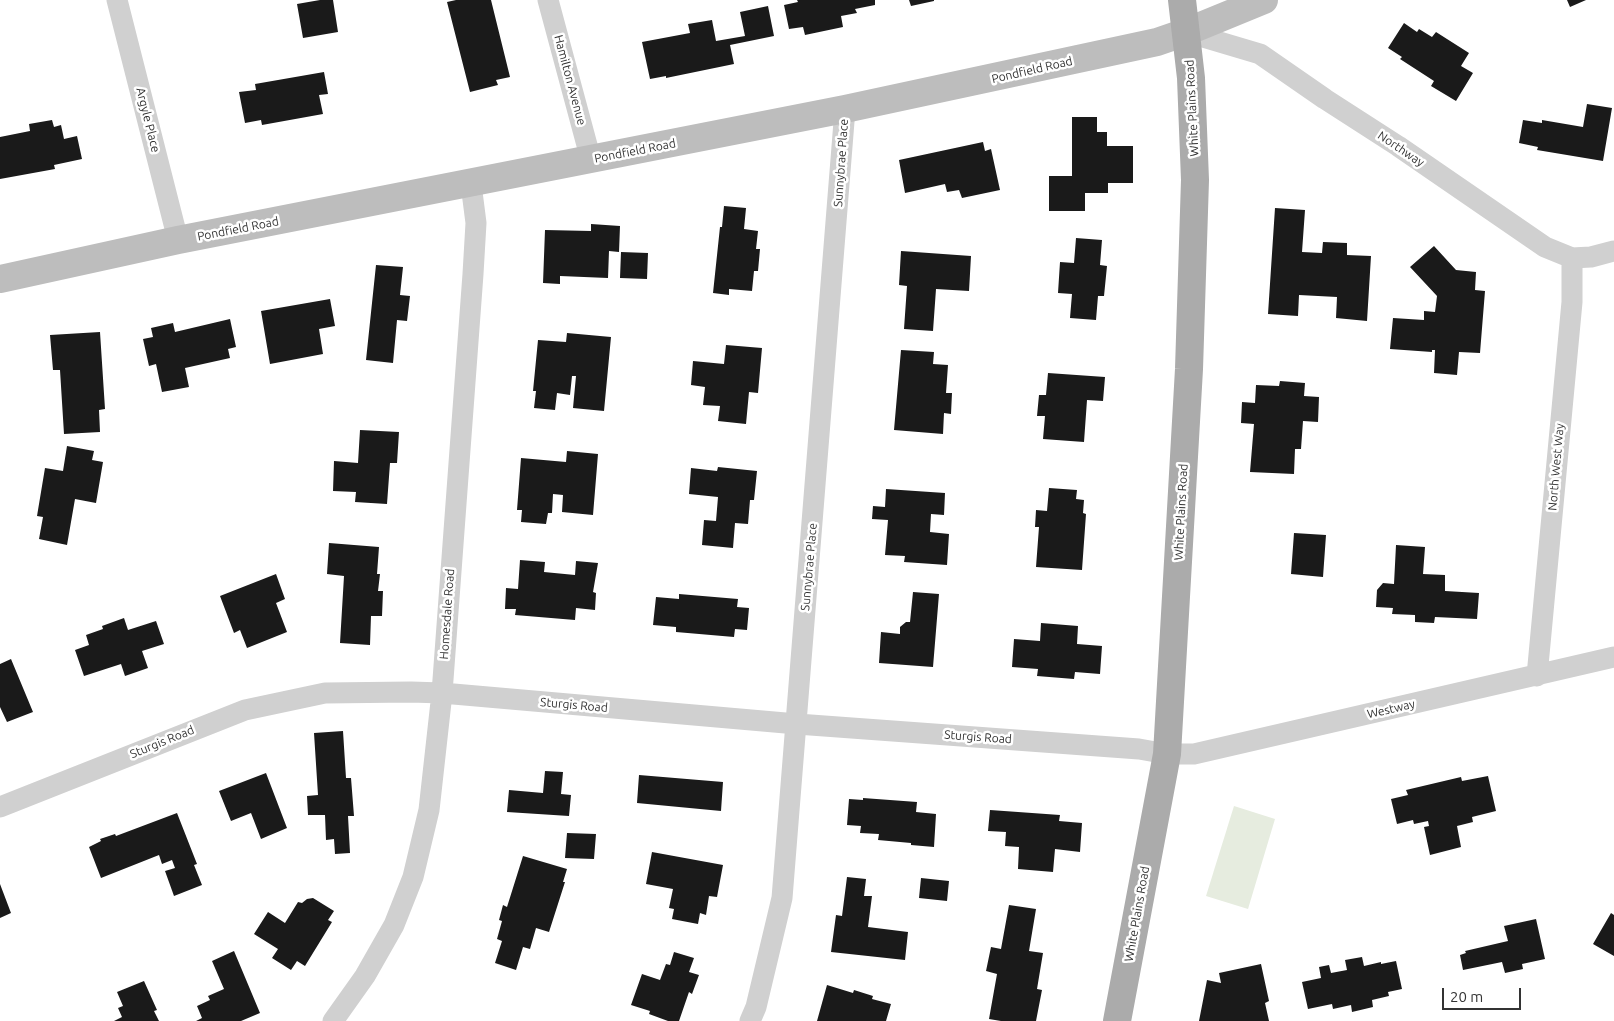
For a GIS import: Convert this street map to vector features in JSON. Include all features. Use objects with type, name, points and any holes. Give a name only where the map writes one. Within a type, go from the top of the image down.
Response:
[{"type":"main road","name":"White Plains Road","points":[[1117,1021],[1167,754],[1194,275],[1195,180],[1191,78],[1182,0]]},
{"type":"street","name":"Argyle Place","points":[[117,0],[178,240]]},
{"type":"street","name":"Hamilton Avenue","points":[[548,0],[591,160]]},
{"type":"street","name":"Pondfield Road","points":[[0,279],[178,240],[845,109],[1156,42],[1186,32],[1264,0]]},
{"type":"street","name":"Northway","points":[[1186,32],[1260,54],[1545,247],[1572,258],[1591,257],[1614,251]]},
{"type":"street","name":"Sunnybrae Place","points":[[750,1021],[756,1007],[782,898],[845,109]]},
{"type":"street","name":"Homesdale Road","points":[[333,1021],[365,976],[394,925],[412,877],[429,810],[442,693],[474,266],[476,223],[470,184]]},
{"type":"street","name":"North West Way","points":[[1537,676],[1572,302],[1572,258]]},
{"type":"street","name":"Westway","points":[[1167,754],[1194,754],[1614,657]]},
{"type":"street","name":"Sturgis Road","points":[[0,807],[245,710],[325,693],[442,693],[797,724],[1140,749],[1167,754]]},
{"type":"shaded area","points":[[1234,806],[1275,819],[1248,909],[1206,896]]},
{"type":"building","points":[[333,0],[338,32],[303,38],[297,4]]},
{"type":"building","points":[[456,0],[491,0],[510,77],[496,80],[498,85],[470,92],[447,2]]},
{"type":"building","points":[[797,0],[875,0],[875,5],[855,9],[857,13],[841,16],[843,27],[805,35],[803,27],[789,29],[784,5],[798,2]]},
{"type":"building","points":[[909,0],[934,0],[934,1],[911,6]]},
{"type":"building","points":[[1567,0],[1586,0],[1570,7]]},
{"type":"building","points":[[768,6],[774,36],[730,45],[734,64],[666,78],[666,76],[650,79],[642,42],[690,33],[688,24],[712,20],[716,41],[745,36],[740,12]]},
{"type":"building","points":[[1404,23],[1417,32],[1419,29],[1432,37],[1436,32],[1469,53],[1461,66],[1473,73],[1456,101],[1431,86],[1434,81],[1400,59],[1402,57],[1388,48]]},
{"type":"building","points":[[324,72],[328,94],[319,95],[323,114],[262,125],[261,120],[245,123],[239,92],[256,90],[255,84]]},
{"type":"building","points":[[1587,104],[1612,108],[1603,161],[1537,150],[1538,147],[1519,143],[1523,120],[1542,123],[1542,120],[1583,127]]},
{"type":"building","points":[[1072,117],[1097,117],[1097,132],[1107,132],[1107,146],[1133,146],[1133,183],[1108,183],[1108,193],[1085,193],[1085,211],[1049,211],[1049,176],[1072,176]]},
{"type":"building","points":[[52,120],[54,127],[61,125],[64,139],[77,136],[82,159],[54,165],[55,169],[0,179],[0,137],[30,131],[29,124]]},
{"type":"building","points":[[983,142],[985,151],[991,149],[1000,190],[962,198],[959,190],[947,192],[945,184],[905,193],[899,160]]},
{"type":"building","points":[[724,206],[746,208],[744,229],[758,231],[756,249],[760,249],[758,271],[754,271],[752,291],[729,289],[729,295],[713,293]]},
{"type":"building","points":[[1275,208],[1305,210],[1302,252],[1322,253],[1323,242],[1347,243],[1347,255],[1371,256],[1367,321],[1336,318],[1337,297],[1299,295],[1298,316],[1268,314]]},
{"type":"building","points":[[591,224],[620,226],[619,252],[609,251],[608,278],[560,276],[560,284],[543,283],[545,230],[591,231]]},
{"type":"building","points":[[1076,238],[1102,240],[1100,265],[1107,266],[1104,296],[1098,296],[1096,320],[1070,318],[1072,294],[1058,293],[1060,262],[1074,263]]},
{"type":"building","points":[[1434,246],[1456,270],[1476,272],[1475,290],[1485,291],[1480,353],[1459,352],[1457,375],[1434,373],[1435,350],[1432,350],[1432,352],[1390,349],[1393,318],[1424,320],[1424,311],[1435,312],[1437,296],[1410,267]]},
{"type":"building","points":[[901,251],[971,256],[969,291],[936,289],[933,331],[904,329],[907,286],[899,285]]},
{"type":"building","points":[[621,252],[648,253],[647,279],[620,278]]},
{"type":"building","points":[[376,265],[403,267],[400,295],[410,296],[407,321],[397,320],[393,363],[366,360]]},
{"type":"building","points":[[330,299],[335,326],[319,329],[323,354],[270,364],[261,311]]},
{"type":"building","points":[[230,319],[236,347],[228,349],[230,358],[185,368],[189,387],[162,392],[156,364],[149,366],[143,339],[153,337],[151,328],[173,323],[175,332]]},
{"type":"building","points":[[100,332],[105,409],[99,410],[100,432],[64,434],[60,370],[53,370],[50,335]]},
{"type":"building","points":[[567,333],[611,337],[604,411],[573,408],[576,376],[572,376],[570,395],[557,393],[555,410],[534,408],[536,391],[533,391],[538,340],[566,342]]},
{"type":"building","points":[[726,345],[762,348],[758,393],[749,392],[746,424],[718,421],[720,406],[703,405],[705,387],[691,385],[693,361],[724,364]]},
{"type":"building","points":[[901,350],[934,352],[933,364],[948,365],[946,393],[952,393],[951,414],[944,413],[943,434],[894,430]]},
{"type":"building","points":[[1048,373],[1105,377],[1103,401],[1087,400],[1084,442],[1043,439],[1045,416],[1037,416],[1039,395],[1046,395]]},
{"type":"building","points":[[1280,381],[1305,383],[1304,396],[1319,397],[1318,422],[1303,421],[1301,449],[1295,449],[1294,474],[1250,472],[1254,424],[1241,423],[1242,402],[1255,403],[1256,385],[1279,386]]},
{"type":"building","points":[[360,430],[399,432],[397,463],[390,463],[387,504],[355,502],[356,492],[333,491],[334,461],[358,463]]},
{"type":"building","points":[[67,446],[94,451],[92,460],[103,462],[96,503],[75,499],[67,545],[39,539],[43,517],[37,516],[45,468],[63,471]]},
{"type":"building","points":[[567,451],[598,454],[593,515],[562,512],[563,495],[553,494],[552,513],[548,513],[546,524],[521,522],[522,510],[517,510],[521,458],[566,462]]},
{"type":"building","points":[[718,467],[757,471],[754,500],[750,500],[748,524],[735,523],[733,548],[702,545],[704,520],[716,521],[718,497],[689,494],[691,468],[717,471]]},
{"type":"building","points":[[1049,488],[1077,490],[1076,499],[1084,500],[1083,513],[1086,514],[1082,570],[1036,567],[1039,527],[1035,527],[1036,510],[1047,511]]},
{"type":"building","points":[[886,489],[945,493],[944,515],[931,514],[930,532],[949,534],[947,565],[904,562],[905,556],[885,555],[888,520],[872,519],[873,506],[885,507]]},
{"type":"building","points":[[1294,533],[1326,535],[1323,577],[1291,574]]},
{"type":"building","points":[[329,543],[379,547],[377,574],[380,574],[378,591],[383,591],[382,616],[371,616],[370,645],[340,643],[344,576],[327,574]]},
{"type":"building","points":[[1396,545],[1425,547],[1423,574],[1445,575],[1445,591],[1479,593],[1477,619],[1435,617],[1434,623],[1415,622],[1415,615],[1392,614],[1393,608],[1376,607],[1377,590],[1383,583],[1394,584]]},
{"type":"building","points":[[520,560],[545,562],[544,572],[575,575],[576,561],[598,563],[593,592],[596,593],[595,610],[576,608],[575,620],[515,615],[516,609],[505,609],[506,588],[518,589]]},
{"type":"building","points":[[276,574],[285,599],[276,603],[287,632],[247,648],[240,630],[234,633],[220,596]]},
{"type":"building","points":[[913,592],[939,594],[933,667],[879,663],[881,632],[900,634],[900,627],[906,622],[910,622]]},
{"type":"building","points":[[679,594],[738,599],[737,607],[749,608],[747,630],[735,629],[734,637],[676,632],[676,627],[653,625],[656,597],[679,599]]},
{"type":"building","points":[[124,618],[128,630],[156,621],[164,644],[142,651],[148,668],[125,676],[121,664],[84,676],[75,650],[89,645],[86,635],[103,629],[102,626]]},
{"type":"building","points":[[1041,623],[1078,626],[1077,644],[1102,646],[1100,674],[1075,672],[1074,679],[1037,676],[1038,669],[1012,667],[1014,639],[1040,641]]},
{"type":"building","points":[[11,659],[33,712],[7,722],[0,707],[0,664]]},
{"type":"building","points":[[343,731],[346,778],[351,778],[354,816],[348,816],[350,853],[335,854],[334,839],[326,840],[325,815],[308,815],[307,796],[318,795],[314,733]]},
{"type":"building","points":[[545,771],[563,772],[561,794],[571,795],[569,816],[507,812],[509,790],[543,793]]},
{"type":"building","points":[[266,773],[287,828],[261,839],[251,813],[231,821],[219,791]]},
{"type":"building","points":[[639,775],[723,782],[721,811],[637,803]]},
{"type":"building","points":[[1488,776],[1496,811],[1472,817],[1473,822],[1457,826],[1461,847],[1430,855],[1424,827],[1429,826],[1428,821],[1414,824],[1413,820],[1397,824],[1391,799],[1408,795],[1406,790],[1461,777],[1462,781]]},
{"type":"building","points":[[863,798],[917,802],[916,812],[936,814],[934,847],[878,840],[879,834],[860,833],[861,826],[847,825],[849,799],[863,800]]},
{"type":"building","points":[[990,810],[1060,815],[1059,821],[1082,823],[1080,852],[1055,849],[1053,872],[1018,869],[1019,847],[1005,846],[1006,832],[988,831]]},
{"type":"building","points":[[177,813],[197,864],[194,865],[202,885],[174,896],[165,871],[175,868],[172,860],[162,864],[159,855],[101,878],[89,847],[101,841],[100,839],[115,834],[116,836]]},
{"type":"building","points":[[567,833],[596,834],[594,859],[565,858]]},
{"type":"building","points":[[652,852],[723,865],[717,897],[709,896],[706,915],[700,913],[698,924],[672,919],[674,909],[669,908],[673,889],[646,884]]},
{"type":"building","points":[[523,856],[567,869],[563,882],[565,882],[549,932],[536,928],[530,949],[523,947],[516,970],[495,963],[502,941],[497,939],[502,921],[499,920],[503,905],[507,907]]},
{"type":"building","points":[[847,877],[866,879],[864,896],[872,896],[868,927],[908,932],[905,960],[831,952],[836,915],[842,916]]},
{"type":"building","points":[[921,878],[949,881],[947,901],[919,898]]},
{"type":"building","points":[[0,884],[11,913],[0,918]]},
{"type":"building","points":[[313,898],[334,911],[328,920],[332,922],[305,966],[297,961],[291,970],[272,958],[278,949],[254,934],[268,912],[285,923],[298,902],[302,903],[307,899]]},
{"type":"building","points":[[1009,905],[1036,909],[1029,951],[1043,953],[1037,989],[1042,990],[1036,1021],[989,1019],[997,974],[986,971],[991,947],[1001,949]]},
{"type":"building","points":[[1611,913],[1614,915],[1614,956],[1593,944]]},
{"type":"building","points":[[1536,919],[1545,959],[1522,964],[1523,969],[1505,973],[1502,962],[1463,970],[1460,955],[1466,953],[1465,951],[1508,941],[1504,926]]},
{"type":"building","points":[[234,951],[260,1013],[241,1021],[196,1021],[202,1018],[197,1006],[210,1000],[208,996],[224,989],[212,961]]},
{"type":"building","points":[[674,952],[694,958],[689,972],[699,975],[692,994],[689,992],[679,1021],[668,1021],[649,1014],[650,1011],[631,1005],[642,974],[660,980],[666,964],[670,965]]},
{"type":"building","points":[[1362,957],[1364,966],[1396,961],[1402,989],[1388,992],[1389,996],[1372,1000],[1373,1007],[1352,1012],[1351,1005],[1333,1009],[1332,1004],[1308,1009],[1302,982],[1321,978],[1319,967],[1329,965],[1331,973],[1347,970],[1345,960]]},
{"type":"building","points":[[1261,964],[1269,1001],[1265,1003],[1269,1021],[1199,1021],[1207,980],[1221,983],[1219,973]]},
{"type":"building","points":[[144,981],[157,1010],[154,1011],[159,1021],[114,1021],[122,1017],[118,1008],[123,1006],[117,992]]},
{"type":"building","points":[[827,985],[853,993],[854,990],[873,996],[872,999],[891,1004],[886,1021],[817,1021]]}]
